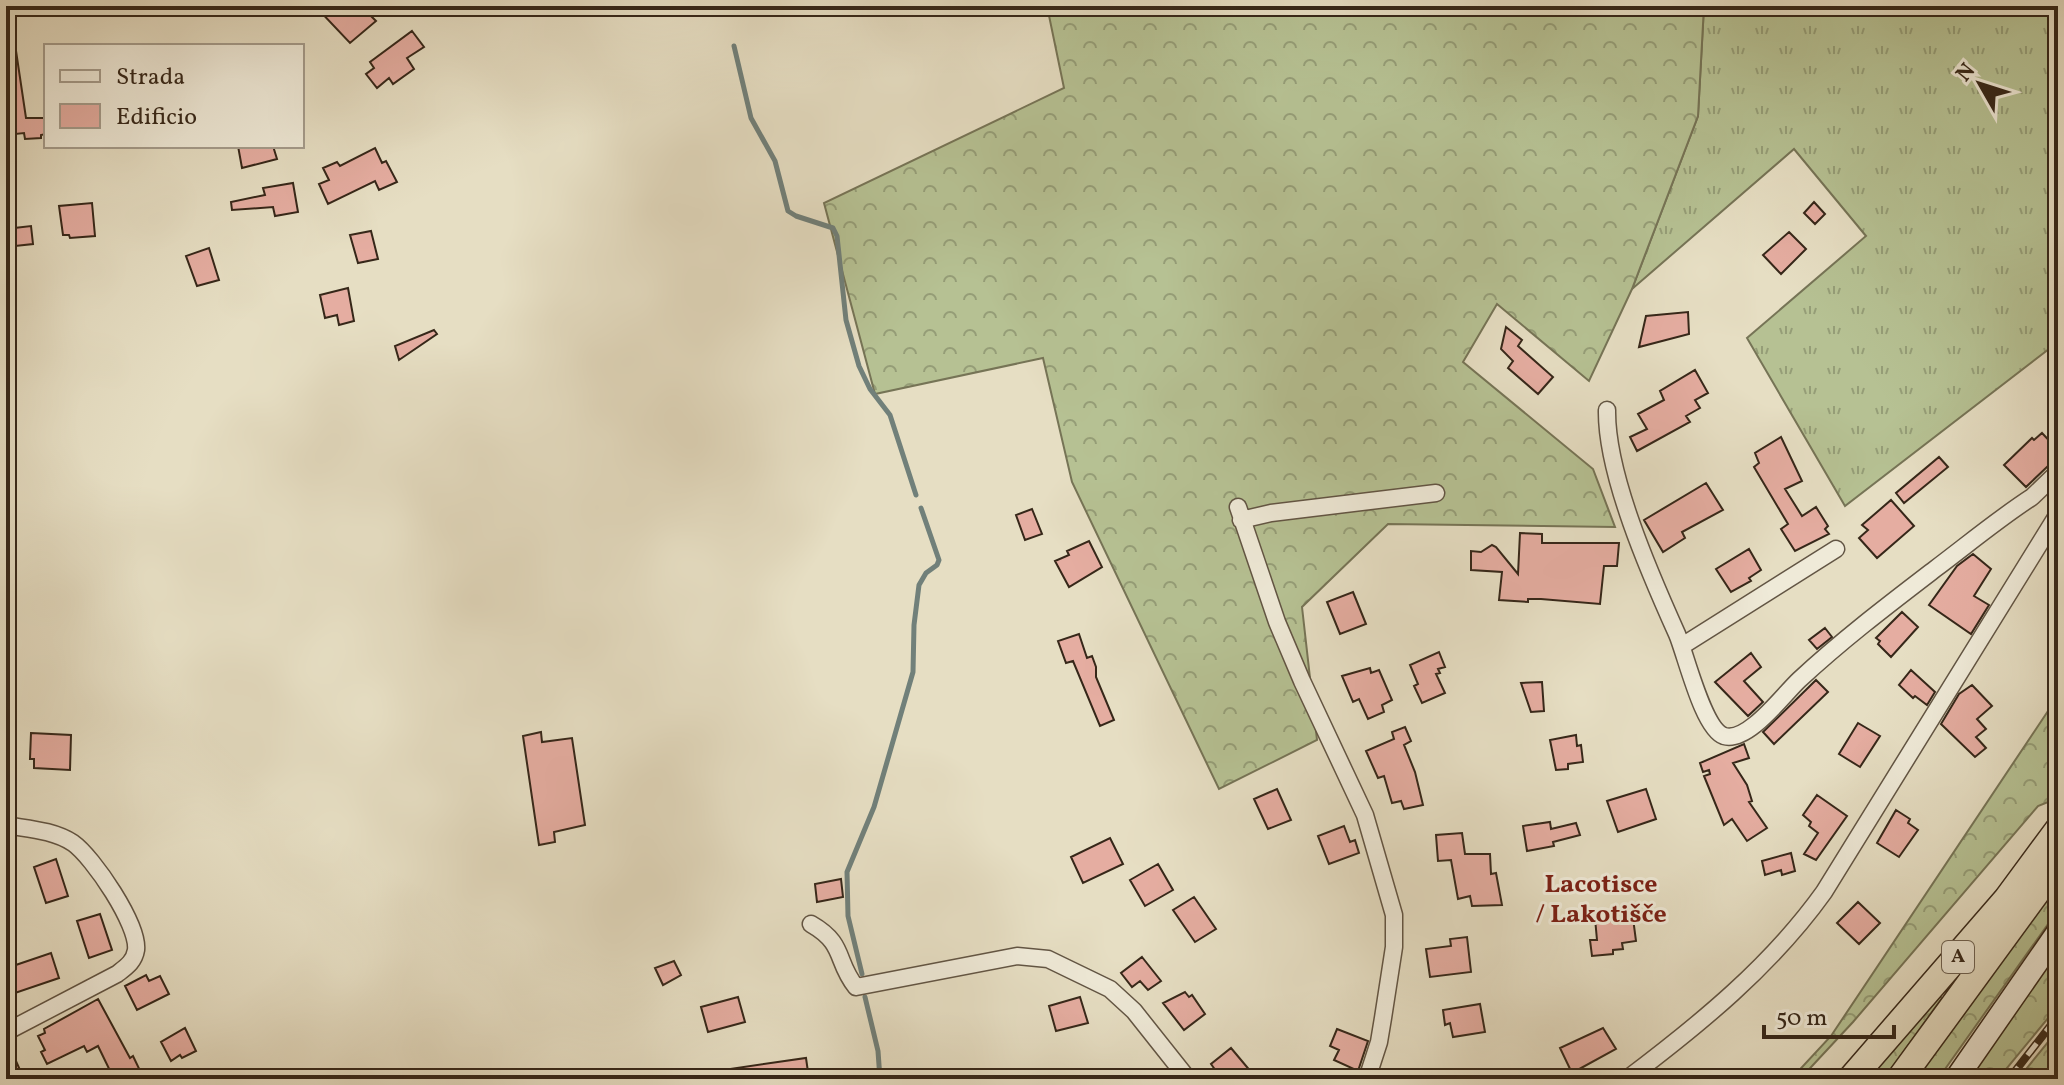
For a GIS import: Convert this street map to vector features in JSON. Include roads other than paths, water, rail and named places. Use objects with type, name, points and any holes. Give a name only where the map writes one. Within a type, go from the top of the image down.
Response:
[{"type":"highway","name":"A","points":[[1851,1079],[2007,899],[2058,830]]},
{"type":"highway","points":[[1900,1079],[2058,863]]},
{"type":"main road","points":[[1956,1079],[2058,932]]},
{"type":"street","points":[[1607,410],[1610,446],[1628,509],[1661,598],[1712,727],[1723,735],[1736,737],[1853,632],[2032,497],[2058,472]]},
{"type":"street","points":[[1367,1079],[1383,1018],[1394,947],[1394,915],[1362,807],[1277,622],[1239,513],[1271,513],[1436,493]]},
{"type":"street","points":[[1627,1079],[1732,993],[1798,929],[2058,514]]},
{"type":"street","points":[[1682,646],[1836,549]]},
{"type":"street","points":[[6,825],[52,834],[75,845],[109,887],[136,944],[132,961],[117,974],[6,1032]]},
{"type":"street","points":[[811,924],[829,935],[837,946],[856,987],[1017,956],[1037,956],[1061,964],[1098,982],[1121,998],[1188,1079]]},
{"type":"waterway","points":[[734,46],[751,118],[775,161],[788,211],[833,228],[837,236],[846,320],[859,366],[870,389],[890,415],[916,495]]},
{"type":"waterway","points":[[862,974],[848,916],[847,872],[874,807],[913,672],[919,585],[939,560],[921,508]]},
{"type":"waterway","points":[[865,997],[878,1051],[880,1079]]},
{"type":"railway","points":[[2009,1079],[2058,1016]]},
{"type":"district","name":"Lacotisce / Lakotišče","points":[[1601,900]]}]
